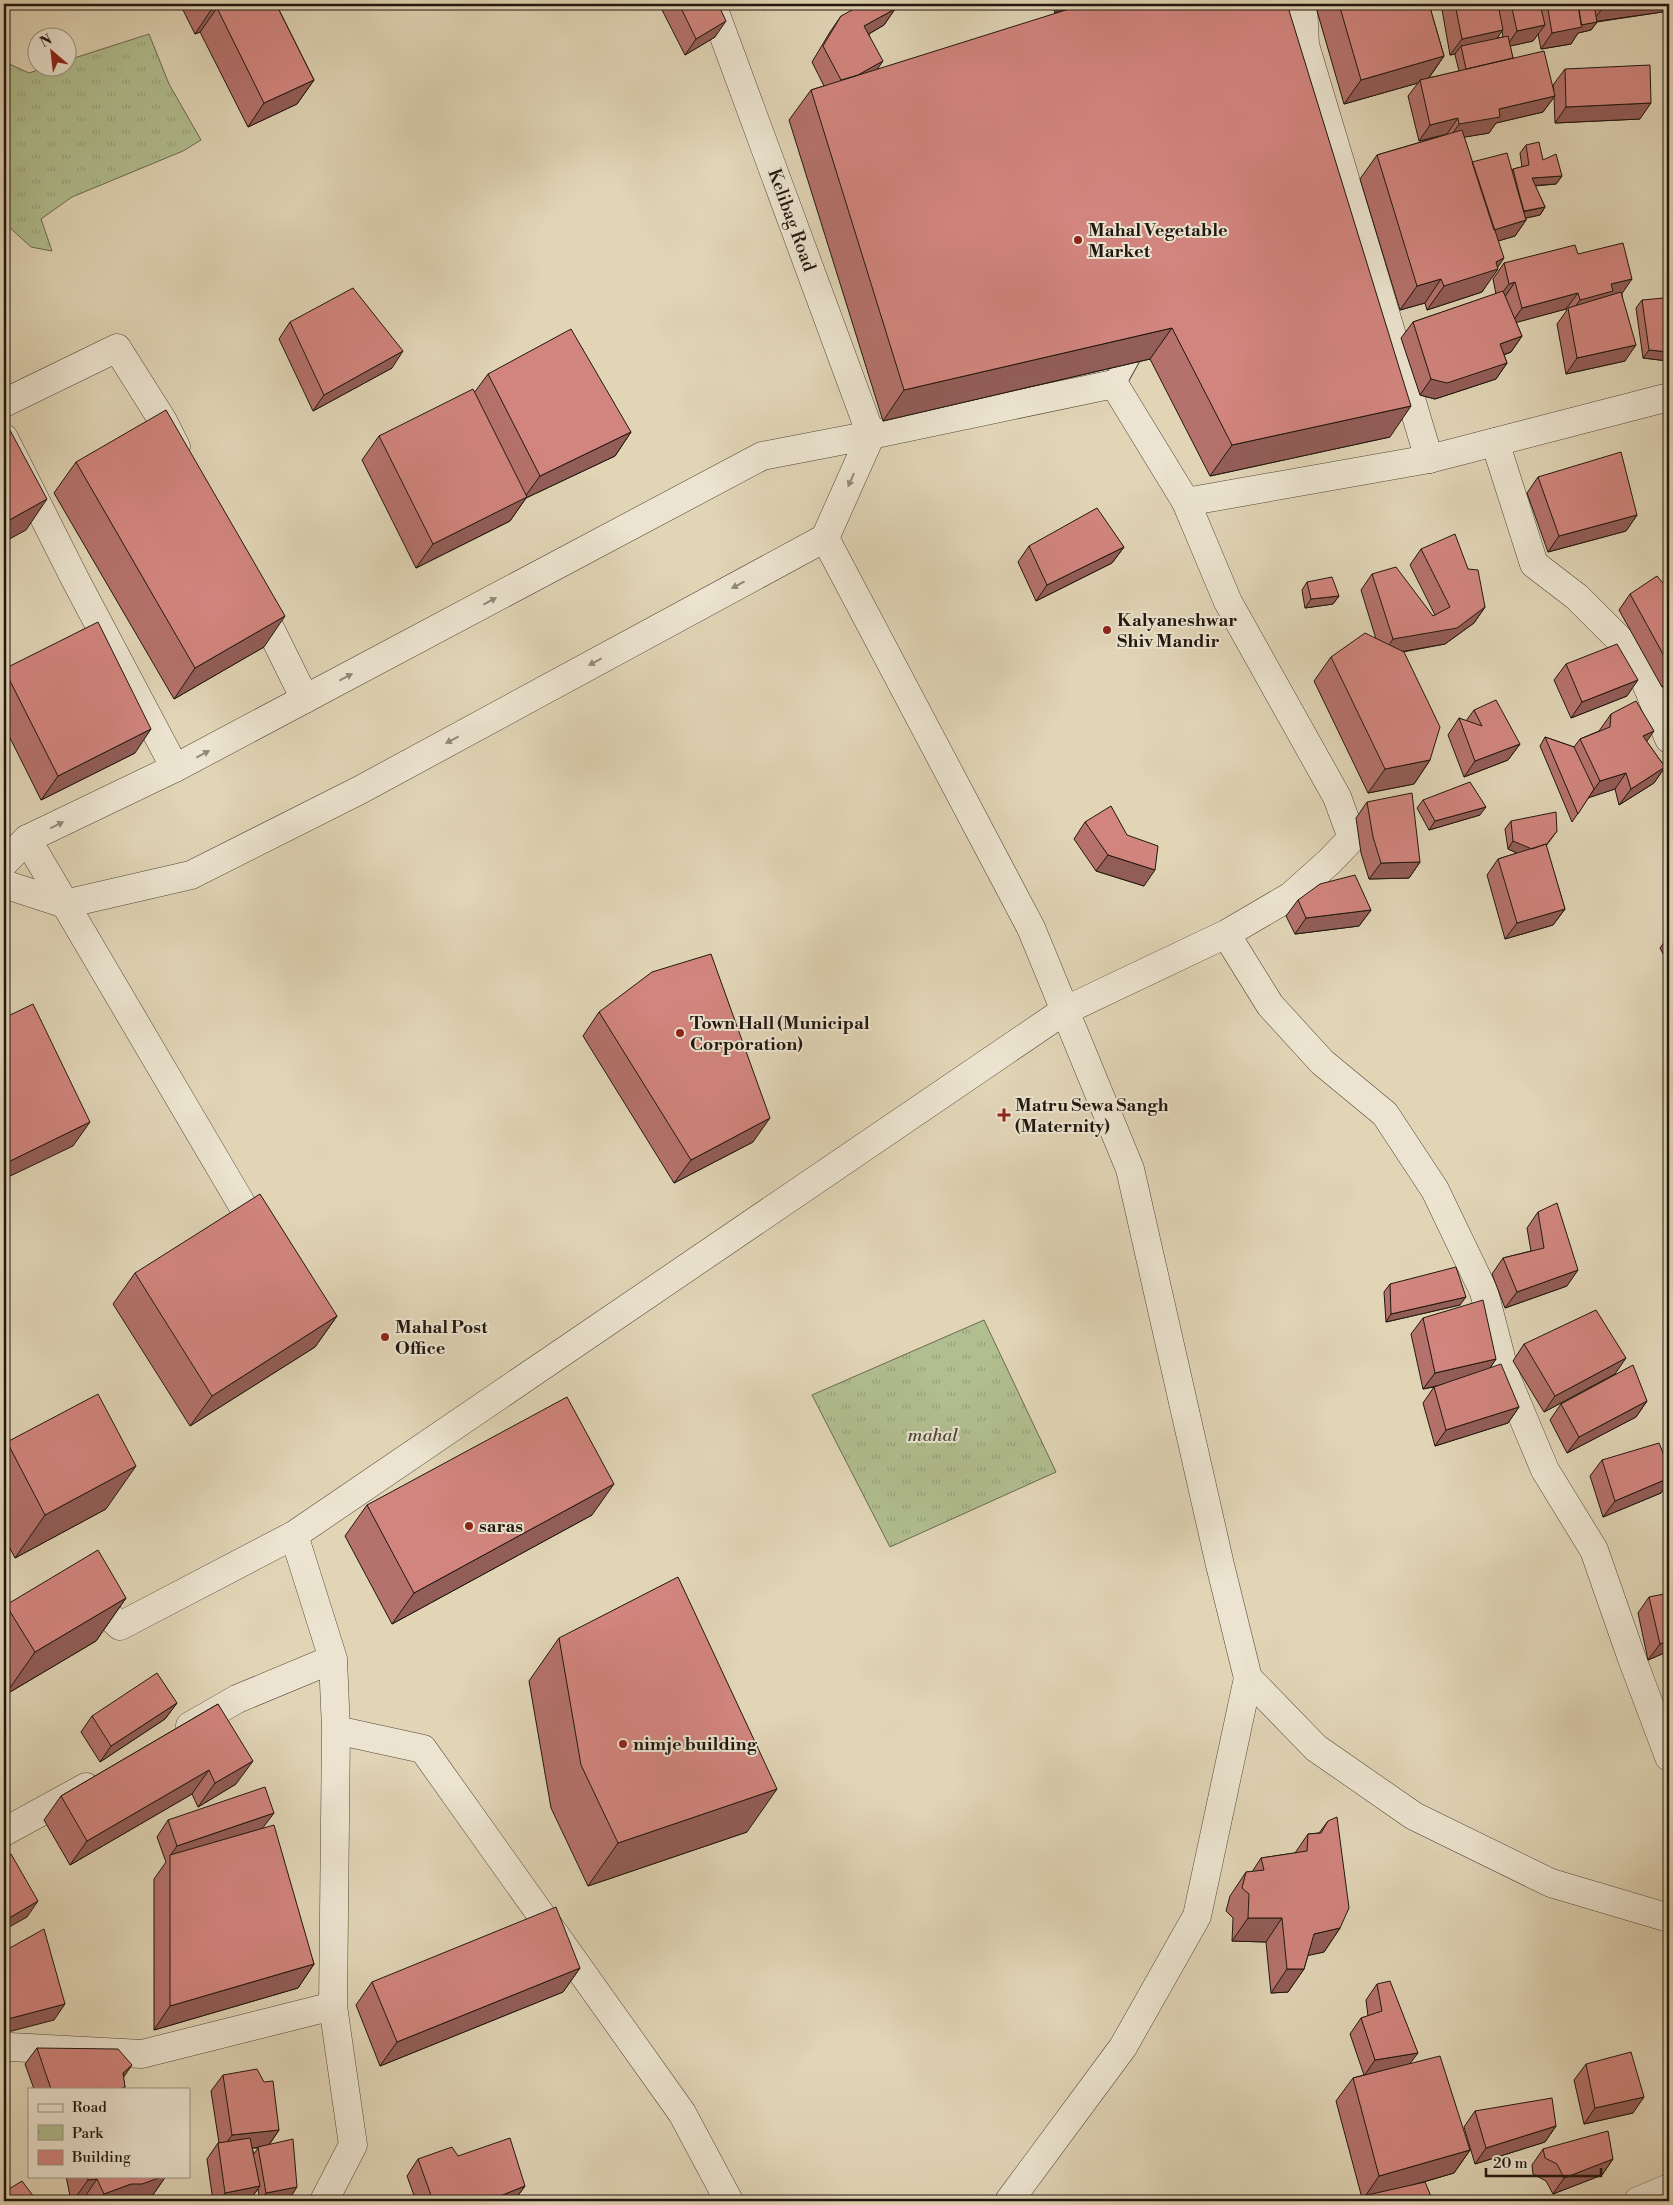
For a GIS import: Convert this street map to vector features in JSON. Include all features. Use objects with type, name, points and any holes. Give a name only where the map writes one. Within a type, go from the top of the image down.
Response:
[{"type":"street","name":"Kelibag Road","points":[[712,4],[872,435]]},
{"type":"street","points":[[1303,4],[1304,45],[1429,459]]},
{"type":"street","points":[[4,863],[28,840],[175,768],[762,456],[1114,384],[1140,340],[1132,322]]},
{"type":"street","points":[[4,403],[117,348],[163,421],[185,465]]},
{"type":"street","points":[[62,1584],[70,1580],[120,1626],[294,1535],[1064,1010],[1226,934],[1291,896],[1330,861],[1352,838],[1336,797],[1228,602],[1186,502],[1114,384]]},
{"type":"street","points":[[1186,502],[1429,459],[1669,397]]},
{"type":"street","points":[[4,884],[65,904],[191,875],[360,790],[825,538],[872,435]]},
{"type":"street","points":[[4,438],[76,581],[175,768]]},
{"type":"street","points":[[1494,442],[1534,564],[1578,597],[1634,654],[1669,739]]},
{"type":"street","points":[[825,538],[1031,928],[1130,1169],[1217,1556],[1248,1678],[1198,1916],[1123,2047],[1009,2201]]},
{"type":"street","points":[[245,579],[305,699]]},
{"type":"street","points":[[28,840],[270,1252]]},
{"type":"street","points":[[1226,934],[1270,1005],[1322,1062],[1385,1114],[1436,1190],[1484,1292],[1506,1377],[1545,1470],[1594,1550],[1669,1757]]},
{"type":"street","points":[[294,1535],[333,1659],[336,1730],[333,2006],[353,2145],[324,2201]]},
{"type":"street","points":[[170,1738],[237,1699],[333,1659]]},
{"type":"street","points":[[1248,1678],[1316,1748],[1414,1816],[1551,1883],[1669,1918]]},
{"type":"street","points":[[336,1730],[423,1749],[682,2113],[729,2201]]},
{"type":"street","points":[[4,1832],[104,1777]]},
{"type":"street","points":[[4,2049],[10,2047],[142,2054],[333,2006]]},
{"type":"street","points":[[1638,2201],[1669,2188]]},
{"type":"green space","points":[[149,34],[169,84],[201,140],[183,151],[72,197],[41,219],[52,251],[31,247],[7,225],[4,219],[4,68],[7,63],[28,73],[28,78],[78,78],[78,57]]},
{"type":"green space","name":"mahal","points":[[984,1320],[1056,1472],[890,1547],[812,1395]]},
{"type":"building","points":[[208,4],[276,4],[314,80],[264,103],[217,8],[211,10]]},
{"type":"building","points":[[679,4],[718,4],[726,21],[696,39]]},
{"type":"building","points":[[863,4],[892,4],[895,9],[864,26],[883,61],[858,75],[841,80],[823,46],[841,16]]},
{"type":"building","name":"Mahal Vegetable Market","points":[[1085,4],[1287,4],[1411,406],[1232,445],[1172,328],[904,390],[811,90]]},
{"type":"building","points":[[1339,4],[1429,4],[1444,56],[1361,80]]},
{"type":"building","points":[[1455,4],[1498,4],[1503,30],[1462,39]]},
{"type":"building","points":[[1511,4],[1540,4],[1545,25],[1517,31]]},
{"type":"building","points":[[1547,4],[1578,4],[1582,27],[1552,33]]},
{"type":"building","points":[[1578,4],[1594,4],[1597,22],[1581,25]]},
{"type":"building","points":[[1603,4],[1621,4],[1604,6]]},
{"type":"building","points":[[1508,36],[1513,58],[1466,69],[1461,46]]},
{"type":"building","points":[[1544,51],[1555,96],[1499,109],[1500,117],[1459,124],[1458,118],[1430,125],[1420,80]]},
{"type":"building","points":[[1650,65],[1651,103],[1566,107],[1565,69]]},
{"type":"building","points":[[1462,130],[1504,258],[1496,262],[1498,269],[1444,286],[1441,279],[1417,286],[1377,155]]},
{"type":"building","points":[[1539,142],[1543,160],[1556,154],[1562,176],[1532,178],[1545,207],[1524,211],[1513,169],[1529,165],[1526,145]]},
{"type":"building","points":[[1507,153],[1526,220],[1494,230],[1472,162]]},
{"type":"building","points":[[1623,243],[1632,279],[1611,284],[1613,291],[1580,300],[1578,293],[1522,308],[1515,282],[1509,284],[1504,263],[1575,245],[1578,254]]},
{"type":"building","points":[[353,288],[403,351],[324,395],[290,322]]},
{"type":"building","points":[[1503,291],[1522,336],[1500,344],[1507,363],[1447,383],[1431,379],[1413,322]]},
{"type":"building","points":[[1621,292],[1636,345],[1577,358],[1568,308]]},
{"type":"building","points":[[1664,298],[1669,329],[1669,352],[1649,350],[1642,300]]},
{"type":"building","points":[[571,329],[631,432],[540,476],[488,374]]},
{"type":"building","points":[[473,389],[527,497],[433,544],[379,436]]},
{"type":"building","points":[[166,410],[285,616],[195,668],[76,462]]},
{"type":"building","points":[[4,419],[47,499],[4,523]]},
{"type":"building","points":[[1621,452],[1637,515],[1559,536],[1538,477]]},
{"type":"building","points":[[1097,508],[1124,547],[1047,585],[1029,546]]},
{"type":"building","points":[[1455,534],[1468,569],[1478,570],[1485,607],[1457,628],[1393,639],[1372,574],[1396,567],[1433,616],[1450,607],[1421,549]]},
{"type":"building","points":[[1657,576],[1669,590],[1669,665],[1630,594]]},
{"type":"building","points":[[1332,577],[1339,596],[1311,599],[1307,582]]},
{"type":"building","points":[[98,622],[151,729],[58,776],[4,669]]},
{"type":"building","points":[[1365,633],[1404,652],[1440,727],[1430,760],[1385,769],[1331,657]]},
{"type":"building","points":[[1617,644],[1638,680],[1582,702],[1566,664]]},
{"type":"building","points":[[1496,700],[1520,744],[1475,761],[1459,718],[1482,726],[1474,710]]},
{"type":"building","points":[[1636,701],[1654,731],[1643,736],[1665,767],[1631,789],[1626,773],[1600,781],[1580,739],[1610,727],[1611,714]]},
{"type":"building","points":[[1545,737],[1574,747],[1594,789],[1578,814]]},
{"type":"building","points":[[1470,782],[1486,807],[1435,821],[1423,800]]},
{"type":"building","points":[[1412,793],[1420,862],[1381,863],[1373,837],[1367,802]]},
{"type":"building","points":[[1111,806],[1127,835],[1158,846],[1155,870],[1108,855],[1085,822]]},
{"type":"building","points":[[1556,812],[1557,831],[1546,845],[1532,849],[1513,841],[1511,821]]},
{"type":"building","points":[[1546,844],[1565,909],[1517,923],[1498,859]]},
{"type":"building","points":[[1355,875],[1371,910],[1306,918],[1298,900],[1320,884]]},
{"type":"building","points":[[711,954],[770,1118],[691,1160],[599,1012],[652,972]]},
{"type":"building","points":[[33,1004],[90,1122],[4,1164],[4,1018]]},
{"type":"building","points":[[260,1194],[337,1316],[212,1396],[135,1273]]},
{"type":"building","points":[[1557,1203],[1578,1270],[1517,1292],[1503,1258],[1544,1248],[1538,1212]]},
{"type":"building","points":[[1456,1267],[1466,1297],[1391,1314],[1390,1284]]},
{"type":"building","points":[[1483,1300],[1496,1359],[1435,1373],[1423,1318]]},
{"type":"building","points":[[1596,1310],[1626,1358],[1555,1396],[1524,1344]]},
{"type":"building","points":[[1501,1364],[1519,1407],[1446,1430],[1434,1387]]},
{"type":"building","points":[[1633,1365],[1647,1401],[1579,1437],[1561,1404]]},
{"type":"building","points":[[98,1394],[136,1466],[45,1515],[7,1442]]},
{"type":"building","name":"saras","points":[[567,1397],[614,1484],[414,1593],[367,1505]]},
{"type":"building","points":[[1659,1443],[1669,1468],[1669,1478],[1615,1501],[1602,1460]]},
{"type":"building","points":[[98,1550],[126,1598],[35,1652],[6,1605]]},
{"type":"building","name":"nimje building","points":[[678,1577],[777,1789],[618,1843],[581,1765],[559,1638]]},
{"type":"building","points":[[1669,1593],[1669,1640],[1660,1644],[1649,1597]]},
{"type":"building","points":[[157,1673],[177,1703],[111,1746],[92,1716]]},
{"type":"building","points":[[218,1704],[253,1761],[215,1783],[209,1770],[87,1841],[61,1796]]},
{"type":"building","points":[[265,1787],[274,1813],[177,1846],[168,1820]]},
{"type":"building","points":[[1337,1817],[1349,1908],[1340,1928],[1314,1934],[1304,1969],[1287,1969],[1282,1918],[1248,1918],[1249,1894],[1242,1888],[1246,1872],[1264,1870],[1261,1858],[1307,1851],[1308,1834],[1321,1833],[1328,1821]]},
{"type":"building","points":[[274,1825],[314,1964],[170,2006],[170,1855]]},
{"type":"building","points":[[11,1854],[38,1901],[4,1921],[4,1858]]},
{"type":"building","points":[[556,1907],[580,1968],[397,2042],[372,1982]]},
{"type":"building","points":[[44,1929],[65,2004],[4,2020],[4,1957],[8,1949]]},
{"type":"building","points":[[1390,1981],[1418,2053],[1375,2060],[1361,2018],[1382,2011],[1377,1984]]},
{"type":"building","points":[[37,2048],[118,2049],[132,2065],[123,2073],[125,2087],[122,2088],[51,2088]]},
{"type":"building","points":[[1631,2052],[1644,2097],[1595,2108],[1586,2064]]},
{"type":"building","points":[[1440,2056],[1470,2150],[1379,2176],[1353,2078]]},
{"type":"building","points":[[257,2069],[264,2082],[273,2081],[279,2130],[232,2135],[223,2075]]},
{"type":"building","points":[[1552,2098],[1556,2126],[1486,2148],[1475,2111]]},
{"type":"building","points":[[1608,2131],[1613,2159],[1564,2178],[1557,2164],[1545,2158],[1543,2149]]},
{"type":"building","points":[[250,2138],[260,2186],[225,2193],[218,2143]]},
{"type":"building","points":[[510,2138],[525,2186],[491,2201],[433,2201],[418,2159],[452,2147],[458,2156]]},
{"type":"building","points":[[293,2139],[297,2187],[266,2193],[258,2147]]},
{"type":"building","points":[[88,2178],[158,2178],[142,2184],[131,2184],[104,2194],[97,2179],[88,2180]]},
{"type":"building","points":[[22,2181],[37,2201],[4,2201],[4,2192]]},
{"type":"building","points":[[1425,2182],[1433,2201],[1364,2201],[1363,2196]]},
{"type":"place","name":"Mahal Vegetable Market","points":[[1078,240]]},
{"type":"place","name":"Kalyaneshwar Shiv Mandir","points":[[1107,630]]},
{"type":"place","name":"Town Hall (Municipal Corporation)","points":[[680,1033]]},
{"type":"place","name":"Matru Sewa Sangh (Maternity)","points":[[1004,1115]]},
{"type":"place","name":"Mahal Post Office","points":[[385,1337]]},
{"type":"place","name":"saras","points":[[469,1526]]},
{"type":"place","name":"nimje building","points":[[623,1744]]}]
